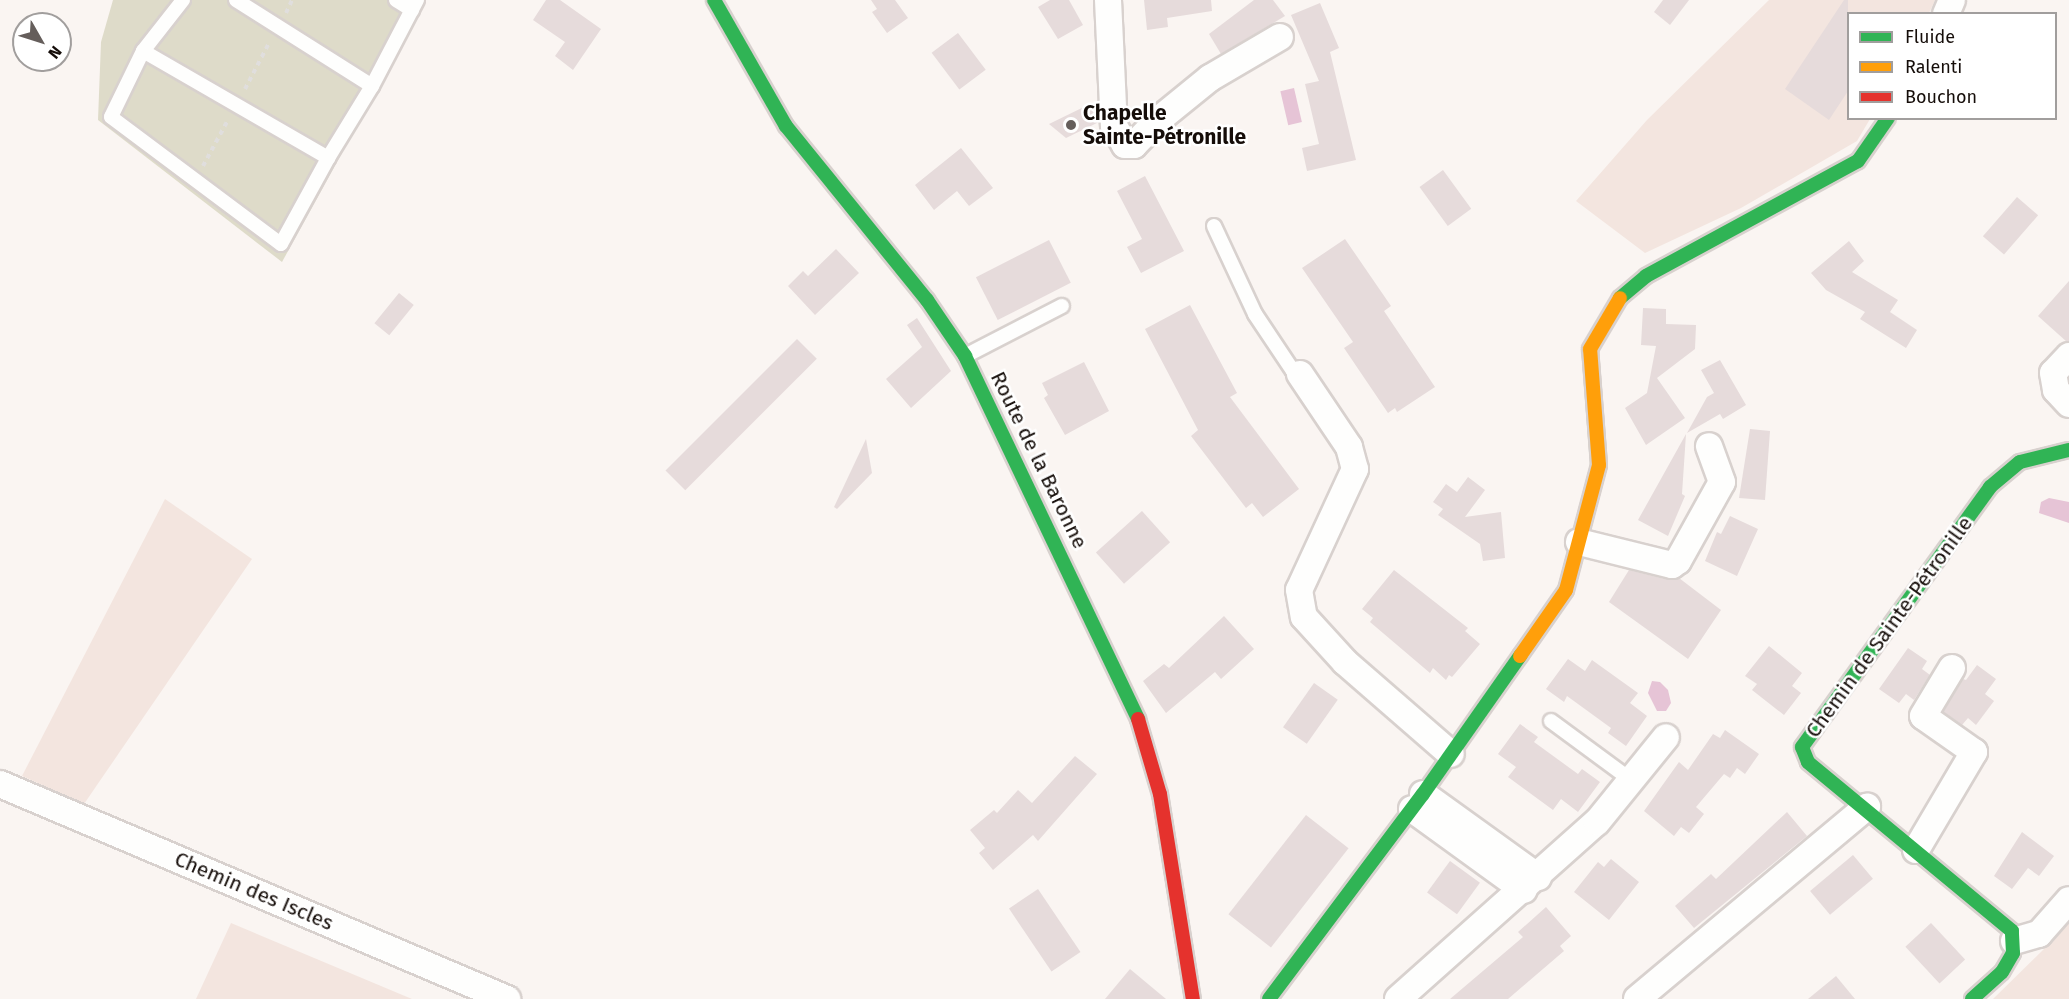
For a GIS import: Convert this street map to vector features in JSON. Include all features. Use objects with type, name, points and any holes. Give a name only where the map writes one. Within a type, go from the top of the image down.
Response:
[{"type":"street","name":"Route de la Baronne","points":[[714,0],[745,60],[786,126],[927,300],[965,356],[1142,723],[1160,794],[1193,999]]},
{"type":"street","points":[[1108,0],[1114,126],[1125,145],[1134,145],[1210,78],[1280,37]]},
{"type":"street","points":[[1269,999],[1417,801],[1566,590],[1599,465],[1590,350],[1617,300],[1646,276],[1858,162],[1887,120]]},
{"type":"street","points":[[2069,356],[2053,373],[2056,390],[2069,404]]},
{"type":"street","points":[[1300,374],[1349,447],[1355,469],[1299,590],[1305,617],[1345,662],[1451,754]]},
{"type":"street","points":[[1579,542],[1672,565],[1678,561],[1722,482],[1709,446]]},
{"type":"street","name":"Chemin de Sainte-Pétronille","points":[[2014,941],[2012,931],[1867,807],[1808,762],[1802,747],[1812,727],[1990,487],[2020,462],[2069,450]]},
{"type":"street","points":[[1916,850],[1974,752],[1923,716],[1952,668]]},
{"type":"street","points":[[1398,999],[1531,884],[1597,822],[1666,736]]},
{"type":"street","name":"Chemin des Iscles","points":[[0,784],[507,999]]},
{"type":"street","points":[[1417,801],[1531,884]]},
{"type":"street","points":[[1637,999],[1867,807]]},
{"type":"street","points":[[1972,999],[2002,972],[2013,952],[2014,941],[2039,934],[2069,900]]},
{"type":"lane","points":[[183,0],[143,51],[111,117],[281,244],[328,158],[372,86],[414,5],[396,0]]},
{"type":"lane","points":[[236,0],[372,86]]},
{"type":"lane","points":[[143,51],[328,158]]},
{"type":"lane","points":[[1214,226],[1256,314],[1293,371],[1300,374]]},
{"type":"lane","points":[[965,356],[1062,306]]},
{"type":"lane","points":[[1551,721],[1631,780]]},
{"type":"shaded area","points":[[113,0],[426,0],[282,262],[98,120],[101,42]]},
{"type":"shaded area","points":[[1769,0],[1935,0],[1929,12],[1847,12],[1847,120],[1869,120],[1857,141],[1741,208],[1645,253],[1576,201],[1647,120]]},
{"type":"shaded area","points":[[1294,88],[1302,122],[1288,125],[1280,91]]},
{"type":"shaded area","points":[[2049,498],[2069,502],[2069,523],[2039,513],[2041,502]]},
{"type":"shaded area","points":[[165,499],[252,559],[84,804],[22,776]]},
{"type":"shaded area","points":[[1652,681],[1660,682],[1668,690],[1671,703],[1666,711],[1657,711],[1648,693]]},
{"type":"shaded area","points":[[2069,913],[2069,999],[1993,999],[2044,949]]},
{"type":"shaded area","points":[[231,923],[412,999],[196,999]]},
{"type":"building","points":[[546,0],[560,0],[601,29],[573,70],[555,56],[565,42],[533,20]]},
{"type":"building","points":[[871,0],[895,0],[908,18],[887,33],[872,12],[877,9]]},
{"type":"building","points":[[1050,0],[1069,0],[1083,25],[1058,39],[1038,7]]},
{"type":"building","points":[[1144,0],[1211,0],[1212,11],[1167,18],[1168,27],[1147,30]]},
{"type":"building","points":[[1254,0],[1273,0],[1285,16],[1221,54],[1209,34]]},
{"type":"building","points":[[1663,0],[1689,0],[1670,25],[1654,12]]},
{"type":"building","points":[[1844,0],[1848,0],[1847,93],[1829,120],[1785,89]]},
{"type":"building","points":[[1320,3],[1339,48],[1330,52],[1356,160],[1307,171],[1302,148],[1319,144],[1305,84],[1319,81],[1291,15]]},
{"type":"building","points":[[958,33],[986,70],[959,90],[932,53]]},
{"type":"building","name":"Chapelle Sainte-Pétronille","points":[[1092,103],[1099,122],[1066,138],[1049,124]]},
{"type":"building","points":[[961,148],[993,188],[969,206],[957,191],[934,210],[915,185]]},
{"type":"building","points":[[1443,170],[1471,209],[1448,226],[1420,187]]},
{"type":"building","points":[[1145,176],[1184,251],[1141,273],[1127,247],[1142,239],[1117,191]]},
{"type":"building","points":[[2017,197],[2038,215],[2004,255],[1983,236]]},
{"type":"building","points":[[1345,239],[1391,306],[1384,311],[1435,387],[1397,412],[1395,408],[1388,413],[1344,348],[1353,342],[1302,268]]},
{"type":"building","points":[[1049,240],[1071,283],[998,320],[976,277]]},
{"type":"building","points":[[1849,241],[1864,261],[1852,272],[1898,300],[1890,312],[1917,330],[1906,348],[1860,319],[1865,312],[1826,290],[1811,273]]},
{"type":"building","points":[[836,249],[859,273],[815,315],[788,286],[803,271],[808,276]]},
{"type":"building","points":[[2069,281],[2069,341],[2067,342],[2038,316]]},
{"type":"building","points":[[399,293],[414,305],[389,335],[374,323]]},
{"type":"building","points":[[1190,305],[1237,393],[1230,397],[1299,489],[1263,517],[1252,503],[1246,508],[1191,436],[1198,430],[1145,329]]},
{"type":"building","points":[[1643,308],[1666,309],[1666,324],[1696,325],[1695,349],[1657,378],[1685,418],[1646,445],[1625,408],[1647,393],[1656,346],[1641,345]]},
{"type":"building","points":[[917,318],[951,371],[911,408],[886,379],[922,347],[907,325]]},
{"type":"building","points":[[797,339],[817,359],[685,490],[665,471]]},
{"type":"building","points":[[1720,360],[1746,405],[1723,419],[1720,414],[1687,433],[1707,397],[1714,393],[1701,370]]},
{"type":"building","points":[[1084,362],[1109,411],[1065,435],[1044,398],[1048,395],[1042,383]]},
{"type":"building","points":[[1750,429],[1770,431],[1765,500],[1739,498]]},
{"type":"building","points":[[1686,434],[1682,494],[1685,496],[1668,536],[1638,520]]},
{"type":"building","points":[[866,439],[872,473],[837,509],[834,507]]},
{"type":"building","points":[[1468,477],[1485,490],[1465,517],[1501,512],[1505,558],[1483,561],[1480,544],[1438,515],[1443,509],[1433,502],[1446,484],[1457,492]]},
{"type":"building","points":[[1142,511],[1170,542],[1124,584],[1096,552]]},
{"type":"building","points":[[1730,516],[1758,529],[1737,576],[1705,561],[1717,532],[1721,534]]},
{"type":"building","points":[[1394,570],[1468,628],[1465,631],[1480,644],[1452,677],[1449,675],[1446,680],[1433,668],[1430,673],[1370,622],[1373,618],[1362,609]]},
{"type":"building","points":[[1629,570],[1669,580],[1679,578],[1721,610],[1688,659],[1609,602]]},
{"type":"building","points":[[1224,616],[1254,649],[1221,679],[1215,672],[1166,713],[1143,681],[1164,664],[1169,668]]},
{"type":"building","points":[[1769,646],[1802,673],[1792,686],[1801,693],[1784,715],[1752,690],[1757,684],[1745,676]]},
{"type":"building","points":[[1908,648],[1927,661],[1922,669],[1930,675],[1914,700],[1906,694],[1899,703],[1879,689]]},
{"type":"building","points":[[1568,659],[1585,671],[1592,660],[1638,693],[1630,703],[1647,716],[1626,746],[1608,733],[1611,728],[1567,696],[1564,702],[1546,689]]},
{"type":"building","points":[[1977,665],[1996,679],[1985,694],[1994,701],[1976,725],[1968,718],[1962,725],[1943,712],[1963,679],[1966,680]]},
{"type":"building","points":[[1314,683],[1338,700],[1307,744],[1283,727]]},
{"type":"building","points":[[1520,724],[1538,737],[1534,742],[1578,774],[1582,769],[1600,782],[1578,812],[1561,799],[1553,810],[1508,777],[1516,767],[1498,754]]},
{"type":"building","points":[[1725,730],[1759,754],[1745,774],[1737,768],[1730,778],[1724,774],[1696,807],[1704,814],[1689,833],[1681,827],[1674,836],[1644,811],[1679,762],[1688,770],[1713,734],[1720,738]]},
{"type":"building","points":[[1075,756],[1097,774],[1038,841],[1033,835],[993,870],[979,853],[985,848],[970,830],[994,810],[997,813],[1018,790],[1032,803]]},
{"type":"building","points":[[1787,812],[1807,836],[1694,928],[1675,906],[1711,874],[1716,879]]},
{"type":"building","points":[[1306,815],[1349,848],[1271,948],[1228,914]]},
{"type":"building","points":[[2022,832],[2054,856],[2039,876],[2028,868],[2012,889],[1994,876]]},
{"type":"building","points":[[1853,855],[1873,879],[1830,915],[1810,891]]},
{"type":"building","points":[[1611,859],[1639,882],[1609,920],[1574,892],[1598,862],[1604,867]]},
{"type":"building","points":[[1450,861],[1480,883],[1457,914],[1427,893]]},
{"type":"building","points":[[1038,889],[1080,952],[1051,972],[1009,909]]},
{"type":"building","points":[[1546,907],[1571,936],[1560,946],[1564,951],[1508,999],[1450,999],[1523,937],[1518,932]]},
{"type":"building","points":[[1931,923],[1965,960],[1940,983],[1905,947]]},
{"type":"building","points":[[1130,969],[1166,999],[1105,999]]},
{"type":"building","points":[[1836,976],[1855,999],[1808,999]]},
{"type":"traffic: fast","points":[[714,0],[786,126],[927,300],[965,356],[1138,719]]},
{"type":"traffic: fast","points":[[1620,298],[1646,276],[1858,161],[1887,120]]},
{"type":"traffic: fast","points":[[1972,999],[2002,972],[2013,953],[2012,931],[1808,762],[1802,747],[1990,487],[2020,462],[2069,450]]},
{"type":"traffic: fast","points":[[1269,999],[1423,794],[1520,656]]},
{"type":"traffic: slow","points":[[1520,656],[1566,590],[1599,465],[1590,349],[1620,298]]},
{"type":"traffic: jam","points":[[1138,719],[1160,794],[1193,999]]},
{"type":"place","name":"Chapelle Sainte-Pétronille","points":[[1071,125]]}]
